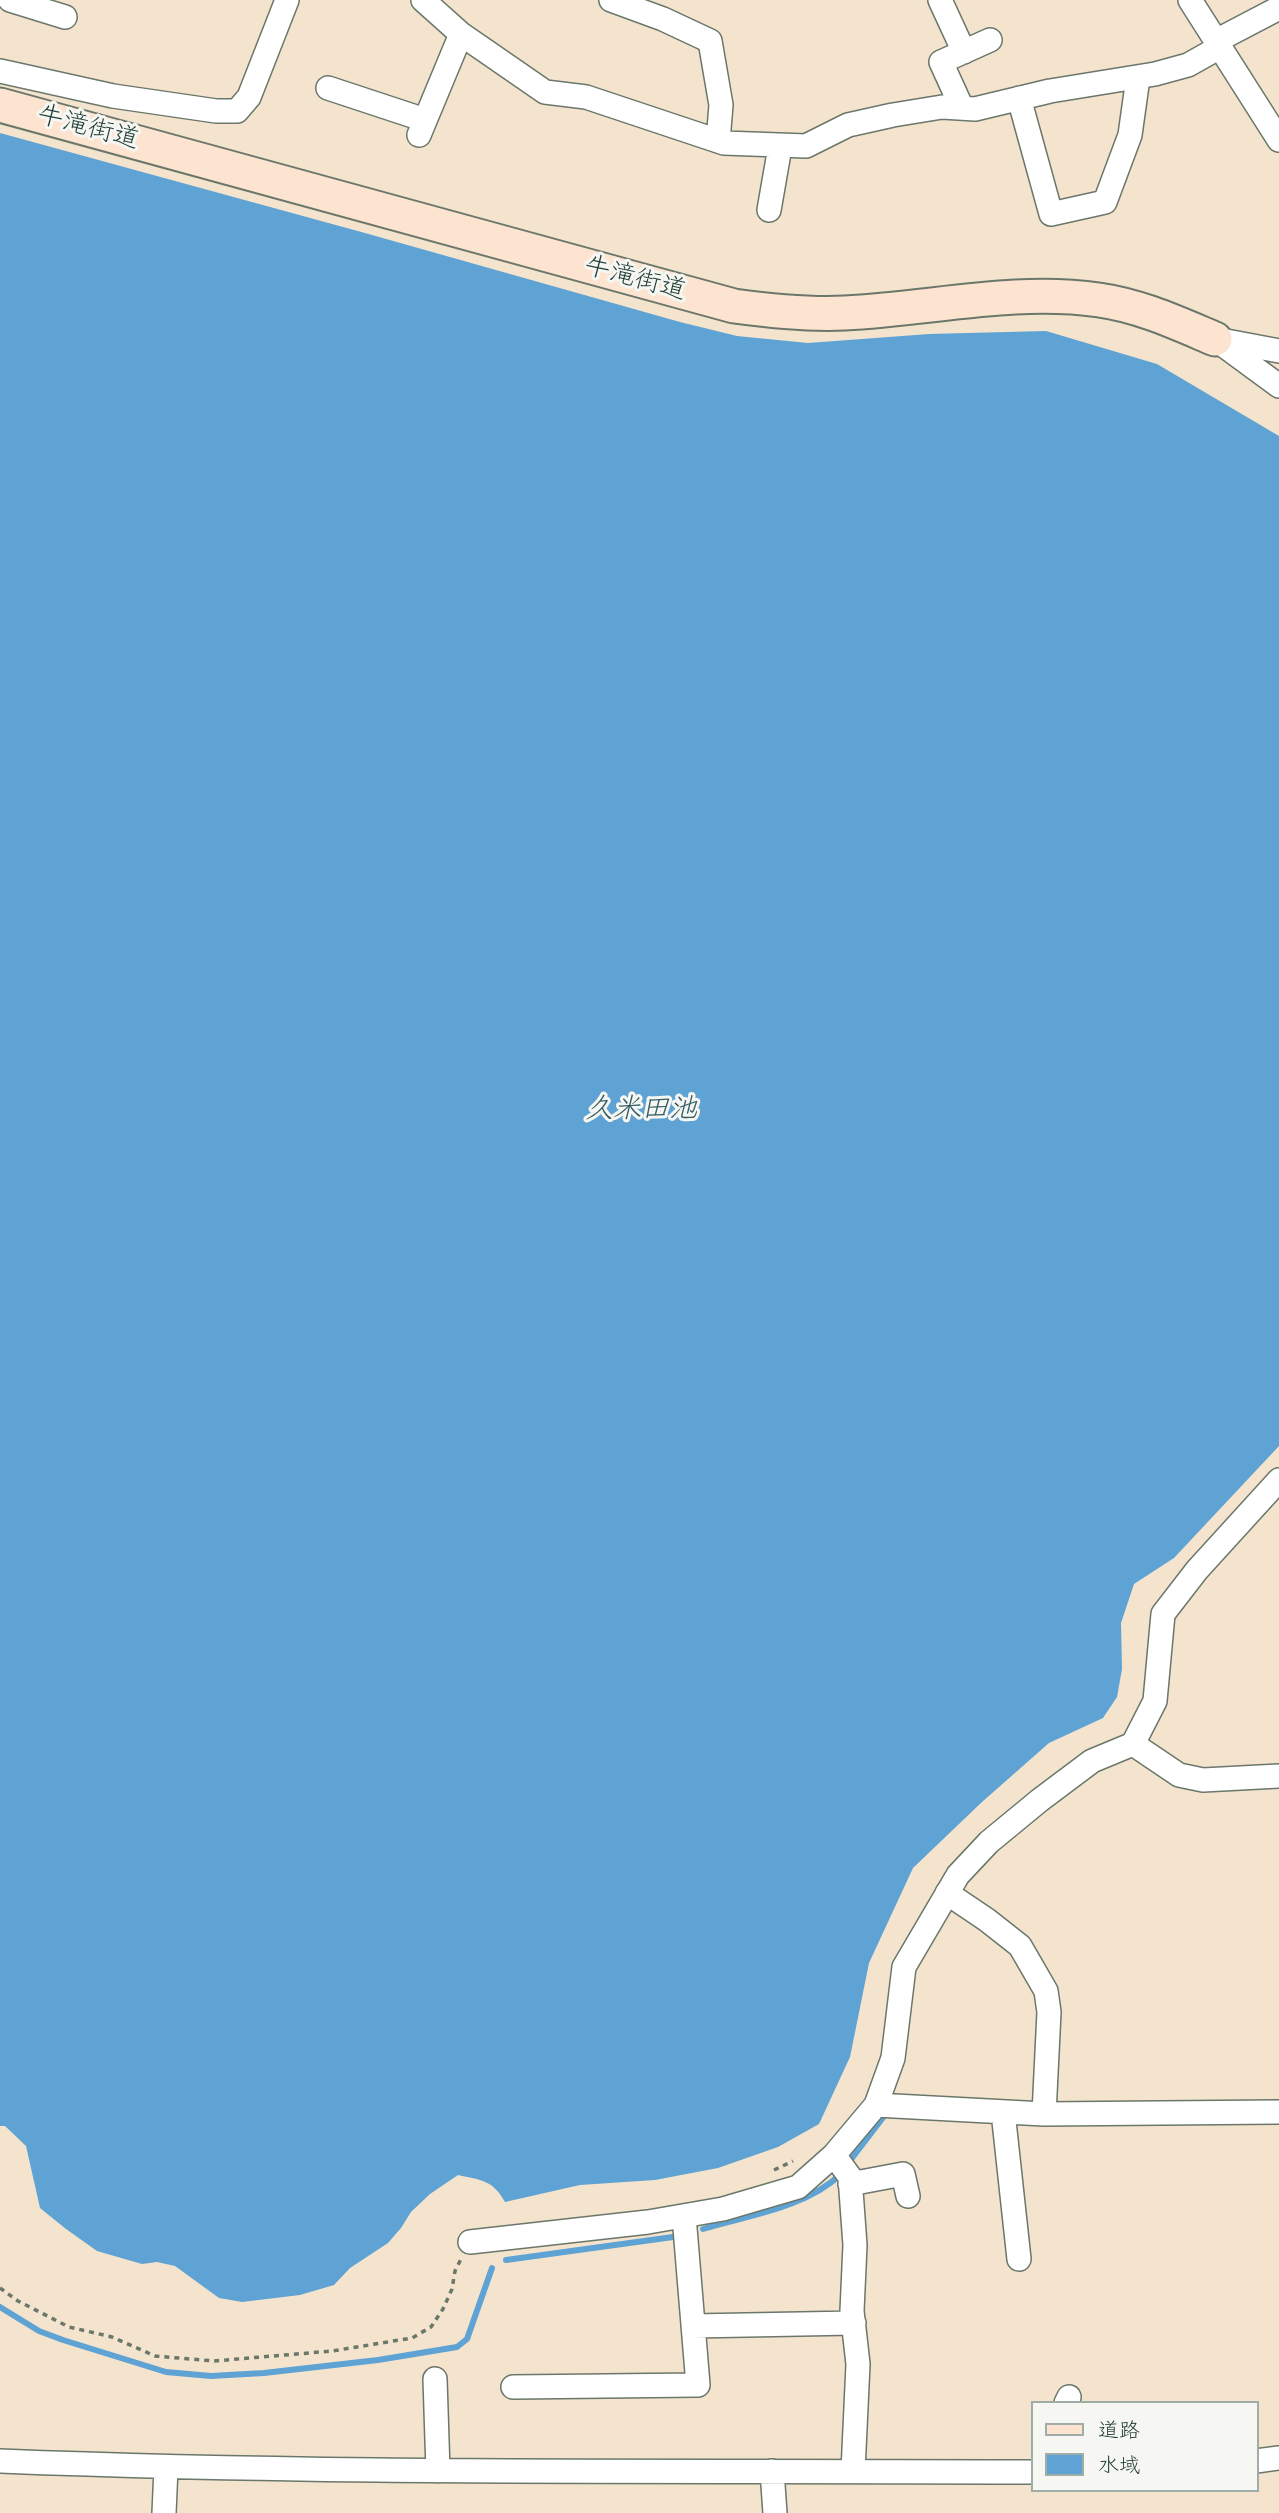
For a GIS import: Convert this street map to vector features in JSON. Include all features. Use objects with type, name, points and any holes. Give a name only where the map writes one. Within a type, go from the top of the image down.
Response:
[{"type":"street","points":[[10,0],[65,17]]},
{"type":"street","points":[[0,71],[113,96],[216,111],[237,111],[249,97],[287,0]]},
{"type":"street","points":[[423,0],[461,34],[545,92],[586,97],[718,141],[779,146],[806,146],[848,125],[881,117],[942,107],[975,109],[1087,84],[1138,78],[1188,65],[1279,8]]},
{"type":"street","points":[[611,0],[665,10],[710,41],[721,105],[718,141]]},
{"type":"street","points":[[940,0],[964,52]]},
{"type":"street","points":[[1190,0],[1279,140]]},
{"type":"street","points":[[328,88],[422,128],[461,34]]},
{"type":"street","points":[[962,108],[941,62],[990,40]]},
{"type":"street","points":[[1019,98],[1051,214],[1105,202],[1130,135],[1138,78]]},
{"type":"street","name":"牛滝街道","points":[[0,105],[734,306],[812,314],[844,313],[1007,296],[1045,295],[1101,300],[1150,311],[1215,339],[1279,351]]},
{"type":"street","points":[[769,210],[779,146]]},
{"type":"street","points":[[1215,339],[1279,386]]},
{"type":"street","points":[[470,2242],[621,2226],[723,2209],[798,2188],[834,2155],[876,2105],[892,2058],[904,1967],[958,1875],[989,1842],[1092,1761],[1133,1744],[1155,1701],[1163,1614],[1197,1570],[1279,1480]]},
{"type":"street","points":[[1133,1744],[1179,1775],[1203,1780],[1279,1776]]},
{"type":"street","points":[[947,1893],[1020,1946],[1046,1991],[1049,2012],[1044,2114]]},
{"type":"street","points":[[876,2105],[1044,2114],[1279,2112]]},
{"type":"street","points":[[1003,2112],[1019,2259]]},
{"type":"street","points":[[834,2155],[850,2177],[855,2245],[854,2323],[858,2364],[853,2471]]},
{"type":"street","points":[[850,2184],[903,2174],[908,2196]]},
{"type":"street","points":[[513,2387],[698,2385],[684,2216]]},
{"type":"street","points":[[693,2326],[854,2323]]},
{"type":"street","points":[[435,2379],[438,2471]]},
{"type":"street","points":[[1258,2461],[1279,2458]]},
{"type":"street","points":[[0,2461],[166,2468],[438,2471],[1030,2471]]},
{"type":"street","points":[[164,2513],[166,2468]]},
{"type":"street","points":[[772,2471],[775,2513]]},
{"type":"path","points":[[772,2171],[794,2161]]},
{"type":"path","points":[[0,2288],[18,2301],[69,2327],[112,2337],[155,2356],[214,2361],[332,2351],[412,2337],[431,2327],[452,2289],[455,2271],[470,2242]]},
{"type":"water","name":"久米田池","points":[[0,133],[737,336],[808,343],[929,334],[1046,331],[1157,364],[1279,436],[1279,1446],[1174,1558],[1134,1584],[1121,1623],[1122,1669],[1117,1697],[1103,1718],[1049,1743],[913,1868],[869,1963],[850,2057],[819,2124],[778,2147],[718,2168],[655,2180],[580,2185],[505,2202],[491,2185],[458,2175],[430,2194],[411,2212],[388,2243],[350,2268],[334,2285],[300,2295],[242,2302],[219,2298],[175,2266],[157,2262],[142,2264],[97,2251],[40,2208],[26,2146],[5,2126],[0,2126]]},
{"type":"waterway","points":[[849,2162],[885,2115]]},
{"type":"waterway","points":[[703,2229],[794,2203],[827,2186],[841,2174]]},
{"type":"waterway","points":[[506,2260],[673,2237]]},
{"type":"waterway","points":[[0,2307],[39,2331],[166,2372],[211,2376],[264,2373],[378,2360],[457,2347],[467,2339],[492,2268]]}]
